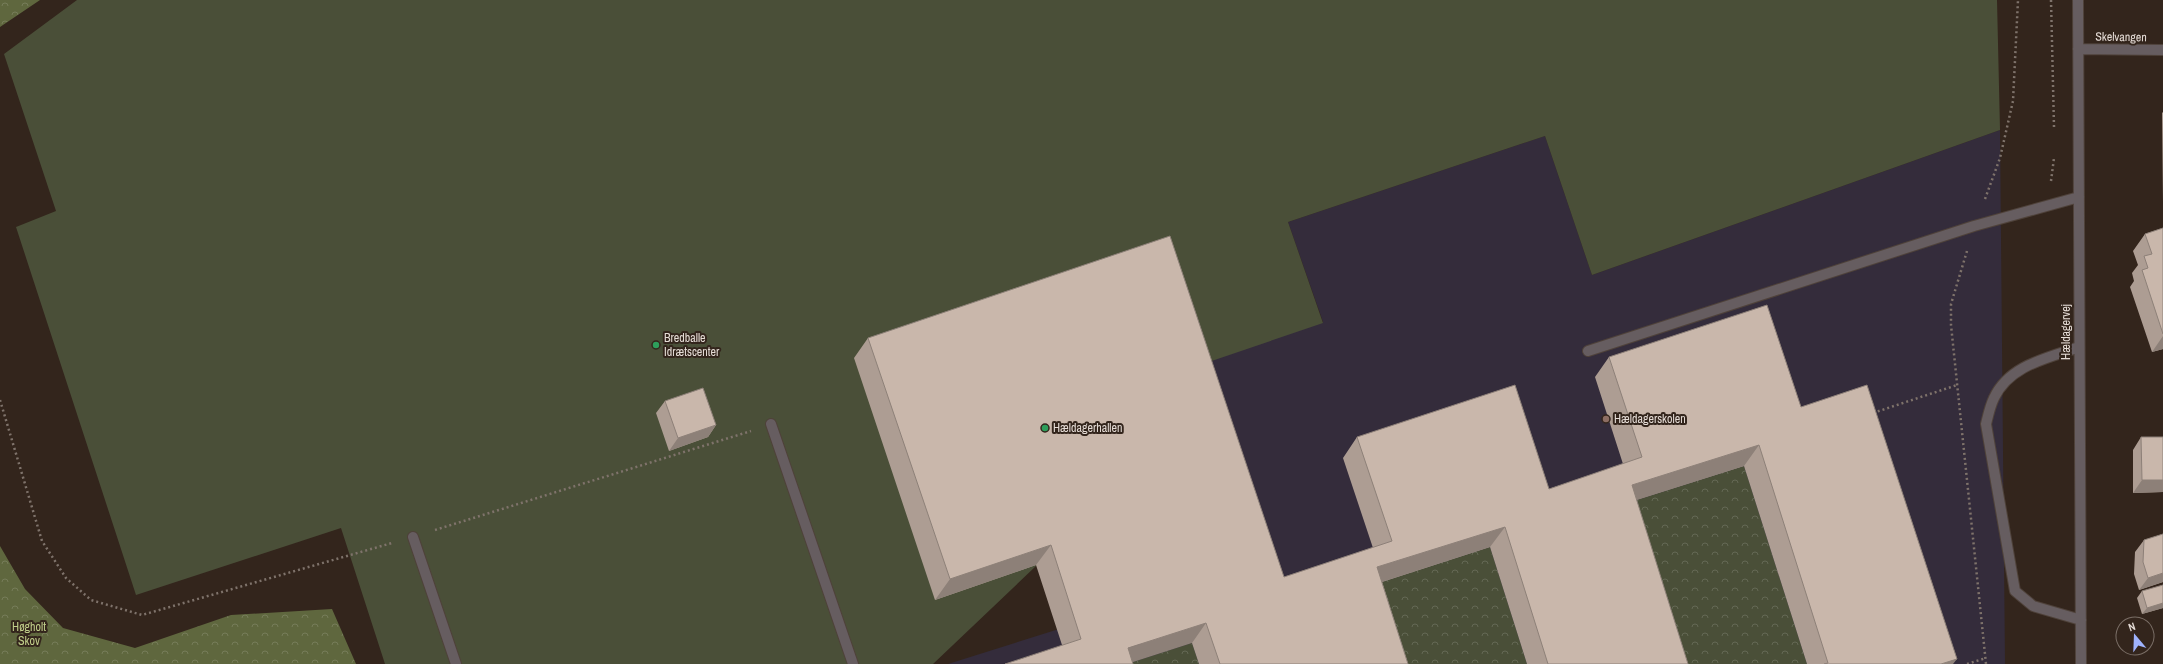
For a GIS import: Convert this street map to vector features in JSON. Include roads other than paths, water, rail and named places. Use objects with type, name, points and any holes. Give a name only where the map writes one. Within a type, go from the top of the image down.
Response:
[{"type":"street","name":"Hældagervej","points":[[2078,0],[2081,664]]},
{"type":"street","name":"Skelvangen","points":[[2078,49],[2163,50]]},
{"type":"street","points":[[1588,351],[1974,226],[2079,197]]},
{"type":"street","points":[[2079,348],[2032,363],[2010,376],[1994,398],[1986,424],[2015,591],[2033,606],[2081,620]]},
{"type":"street","points":[[771,424],[853,664]]},
{"type":"street","points":[[413,537],[456,664]]},
{"type":"place","name":"Bredballe Idrætscenter","points":[[656,345]]},
{"type":"place","name":"Hældagerskolen","points":[[1606,419]]},
{"type":"place","name":"Hældagerhallen","points":[[1045,428]]},
{"type":"park label","name":"Høgholt Skov","points":[[29,634]]}]
